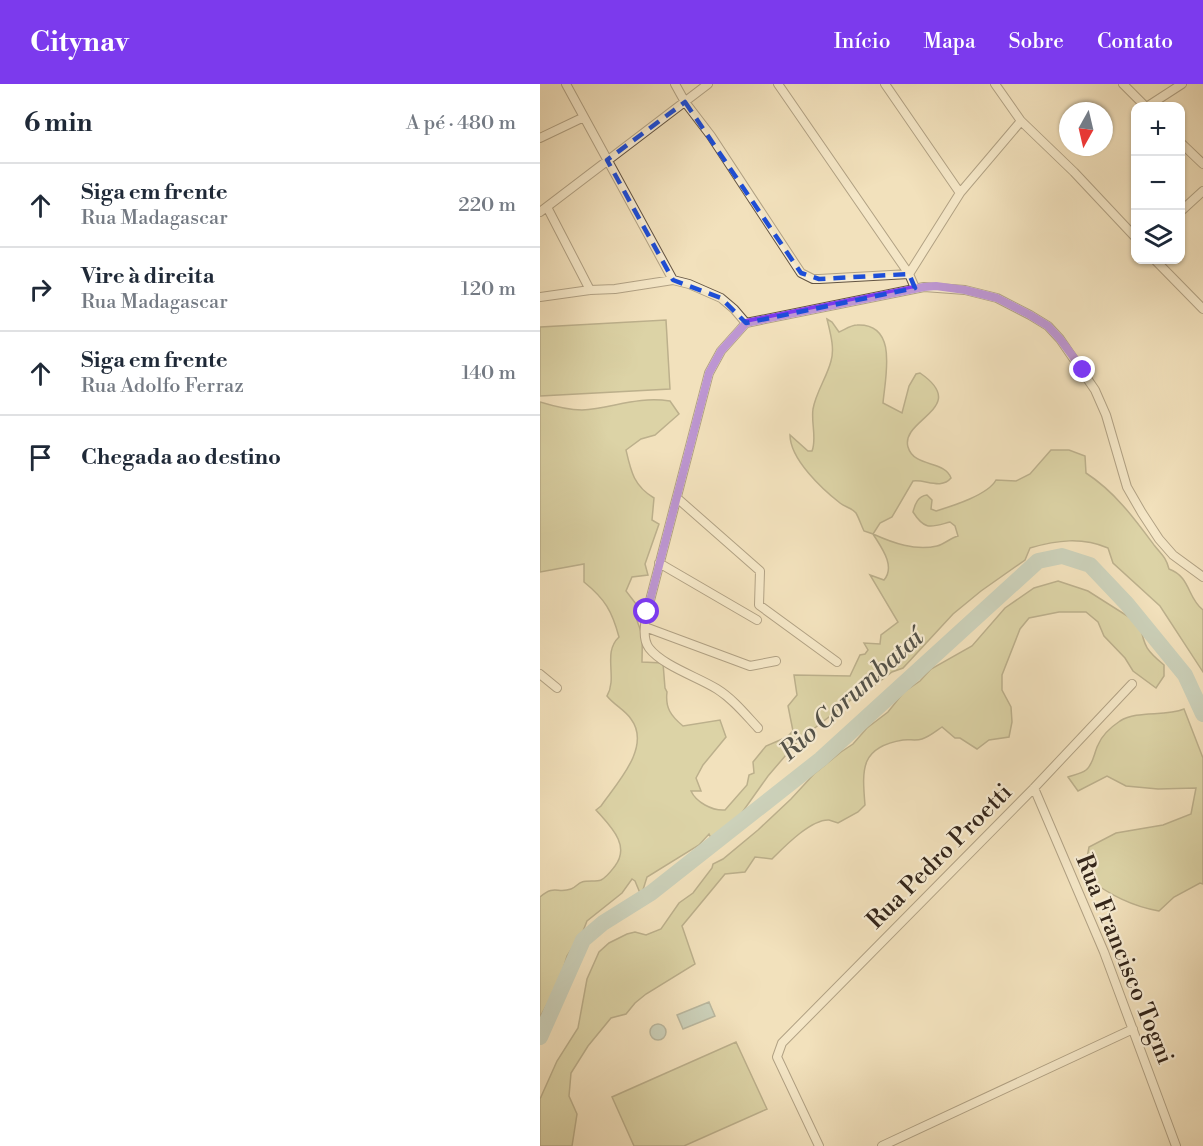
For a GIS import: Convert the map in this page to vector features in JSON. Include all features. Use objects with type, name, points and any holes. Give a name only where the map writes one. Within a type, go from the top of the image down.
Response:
[{"type":"street","points":[[566,84],[673,280]]},
{"type":"street","points":[[675,84],[801,273],[813,279],[909,274]]},
{"type":"street","points":[[540,212],[708,84]]},
{"type":"street","points":[[778,84],[909,274],[915,288]]},
{"type":"street","points":[[885,84],[960,193]]},
{"type":"street","points":[[995,84],[1022,122],[1074,172],[1131,233]]},
{"type":"street","points":[[1123,84],[1143,102]]},
{"type":"street","points":[[1153,102],[1182,84]]},
{"type":"street","points":[[540,138],[584,117]]},
{"type":"street","points":[[909,274],[960,193],[1022,122]]},
{"type":"street","points":[[1185,147],[1203,164]]},
{"type":"street","points":[[1182,210],[1203,191]]},
{"type":"street","points":[[547,207],[590,290]]},
{"type":"street","points":[[1159,264],[1203,309]]},
{"type":"street","points":[[540,297],[673,280],[689,284],[720,298],[746,323]]},
{"type":"street","points":[[758,728],[720,691],[664,660],[651,650],[645,638],[647,612],[709,373],[721,351],[746,323],[915,288],[936,286],[997,298],[1030,315],[1048,326],[1060,339],[1095,390],[1106,415],[1127,488],[1159,539],[1173,555],[1203,577]]},
{"type":"street","points":[[676,498],[760,571],[759,605],[837,662]]},
{"type":"street","points":[[660,563],[757,620]]},
{"type":"street","points":[[645,627],[750,666],[776,661]]},
{"type":"street","points":[[540,674],[557,688]]},
{"type":"street","name":"Rua Pedro Proetti","points":[[819,1146],[777,1057],[782,1043],[1034,789],[1081,736],[1132,684]]},
{"type":"street","name":"Rua Francisco Togni","points":[[1034,789],[1104,952],[1176,1146]]},
{"type":"street","points":[[882,1146],[1133,1029]]},
{"type":"highlighted area","points":[[685,102],[801,273],[819,279],[909,274],[915,288],[746,323],[721,298],[673,280],[607,160]]},
{"type":"shaded area","points":[[827,319],[839,332],[857,325],[870,327],[879,333],[887,354],[883,403],[902,413],[909,386],[916,374],[920,373],[934,385],[939,395],[937,404],[908,437],[908,447],[916,458],[943,469],[951,478],[938,484],[913,481],[892,517],[880,523],[873,534],[864,531],[854,511],[840,503],[816,482],[795,454],[791,444],[790,435],[808,451],[812,451],[813,409],[832,356],[832,340]]},
{"type":"shaded area","points":[[666,320],[670,389],[540,396],[540,327]]},
{"type":"shaded area","points":[[636,401],[670,401],[679,414],[655,435],[641,439],[626,450],[634,478],[642,489],[654,498],[652,520],[659,524],[645,564],[648,575],[632,577],[626,591],[636,604],[635,615],[642,636],[642,662],[663,663],[667,703],[672,715],[683,726],[720,720],[726,737],[703,765],[696,778],[701,791],[691,791],[697,799],[710,807],[725,810],[747,785],[749,775],[754,773],[753,762],[766,746],[787,737],[793,731],[788,706],[797,695],[794,675],[850,676],[860,655],[865,654],[868,650],[864,643],[880,644],[881,635],[898,622],[870,575],[884,580],[888,569],[886,557],[873,534],[912,547],[940,545],[958,536],[955,526],[950,522],[929,526],[921,522],[913,512],[921,497],[927,495],[932,500],[931,509],[936,511],[978,495],[996,480],[1016,481],[1030,474],[1051,450],[1069,450],[1085,456],[1086,473],[1106,488],[1123,506],[1163,556],[1169,569],[1185,582],[1194,600],[1203,610],[1203,672],[1160,606],[1113,563],[1108,548],[1089,542],[1069,541],[1030,548],[1025,560],[953,614],[903,668],[892,672],[851,700],[798,741],[768,776],[741,814],[712,840],[709,834],[699,845],[647,877],[642,893],[632,879],[622,893],[587,921],[567,956],[559,983],[540,1017],[540,897],[549,891],[566,890],[582,882],[601,880],[615,866],[621,851],[620,843],[596,810],[630,765],[637,741],[636,730],[631,719],[607,696],[611,681],[612,650],[619,637],[607,606],[584,582],[584,564],[540,572],[540,402],[566,409],[582,410]]},
{"type":"shaded area","points":[[1058,581],[1088,591],[1140,624],[1147,648],[1164,665],[1164,676],[1156,688],[1133,671],[1125,658],[1104,636],[1098,622],[1086,612],[1059,612],[1029,618],[1020,629],[1002,675],[1002,690],[1011,707],[1012,722],[1009,737],[989,740],[977,749],[960,738],[955,738],[942,727],[922,739],[903,740],[878,748],[871,754],[864,770],[865,805],[858,812],[838,823],[829,820],[814,824],[772,859],[755,857],[745,872],[725,874],[682,926],[695,964],[646,994],[626,1014],[611,1018],[588,1046],[571,1073],[569,1096],[577,1114],[572,1146],[540,1146],[540,1099],[557,1061],[578,1028],[587,979],[599,952],[609,943],[627,934],[635,932],[646,935],[661,929],[679,903],[693,893],[713,864],[723,859],[758,830],[814,774],[853,744],[867,728],[888,712],[904,692],[920,681],[931,669],[972,646],[1005,608],[1034,588]]},
{"type":"shaded area","points":[[1184,709],[1203,758],[1203,884],[1200,883],[1174,897],[1159,911],[1122,899],[1088,879],[1086,863],[1089,847],[1116,833],[1163,825],[1191,814],[1196,788],[1158,789],[1126,786],[1107,776],[1078,791],[1068,777],[1088,768],[1102,738],[1120,721],[1135,716]]},
{"type":"shaded area","points":[[736,1042],[767,1109],[684,1146],[634,1146],[612,1097]]},
{"type":"water","points":[[709,1002],[715,1016],[683,1029],[677,1015]]},
{"type":"water","points":[[658,1024],[666,1032],[658,1040],[650,1032]]},
{"type":"waterway","name":"Rio Corumbataí","points":[[540,1037],[583,940],[603,923],[651,893],[821,759],[1038,561],[1062,556],[1090,565],[1127,604],[1185,675],[1203,714]]},
{"type":"route","points":[[647,612],[709,373],[721,351],[746,323],[924,287],[936,286],[965,290],[997,298],[1048,326],[1083,370]]}]
